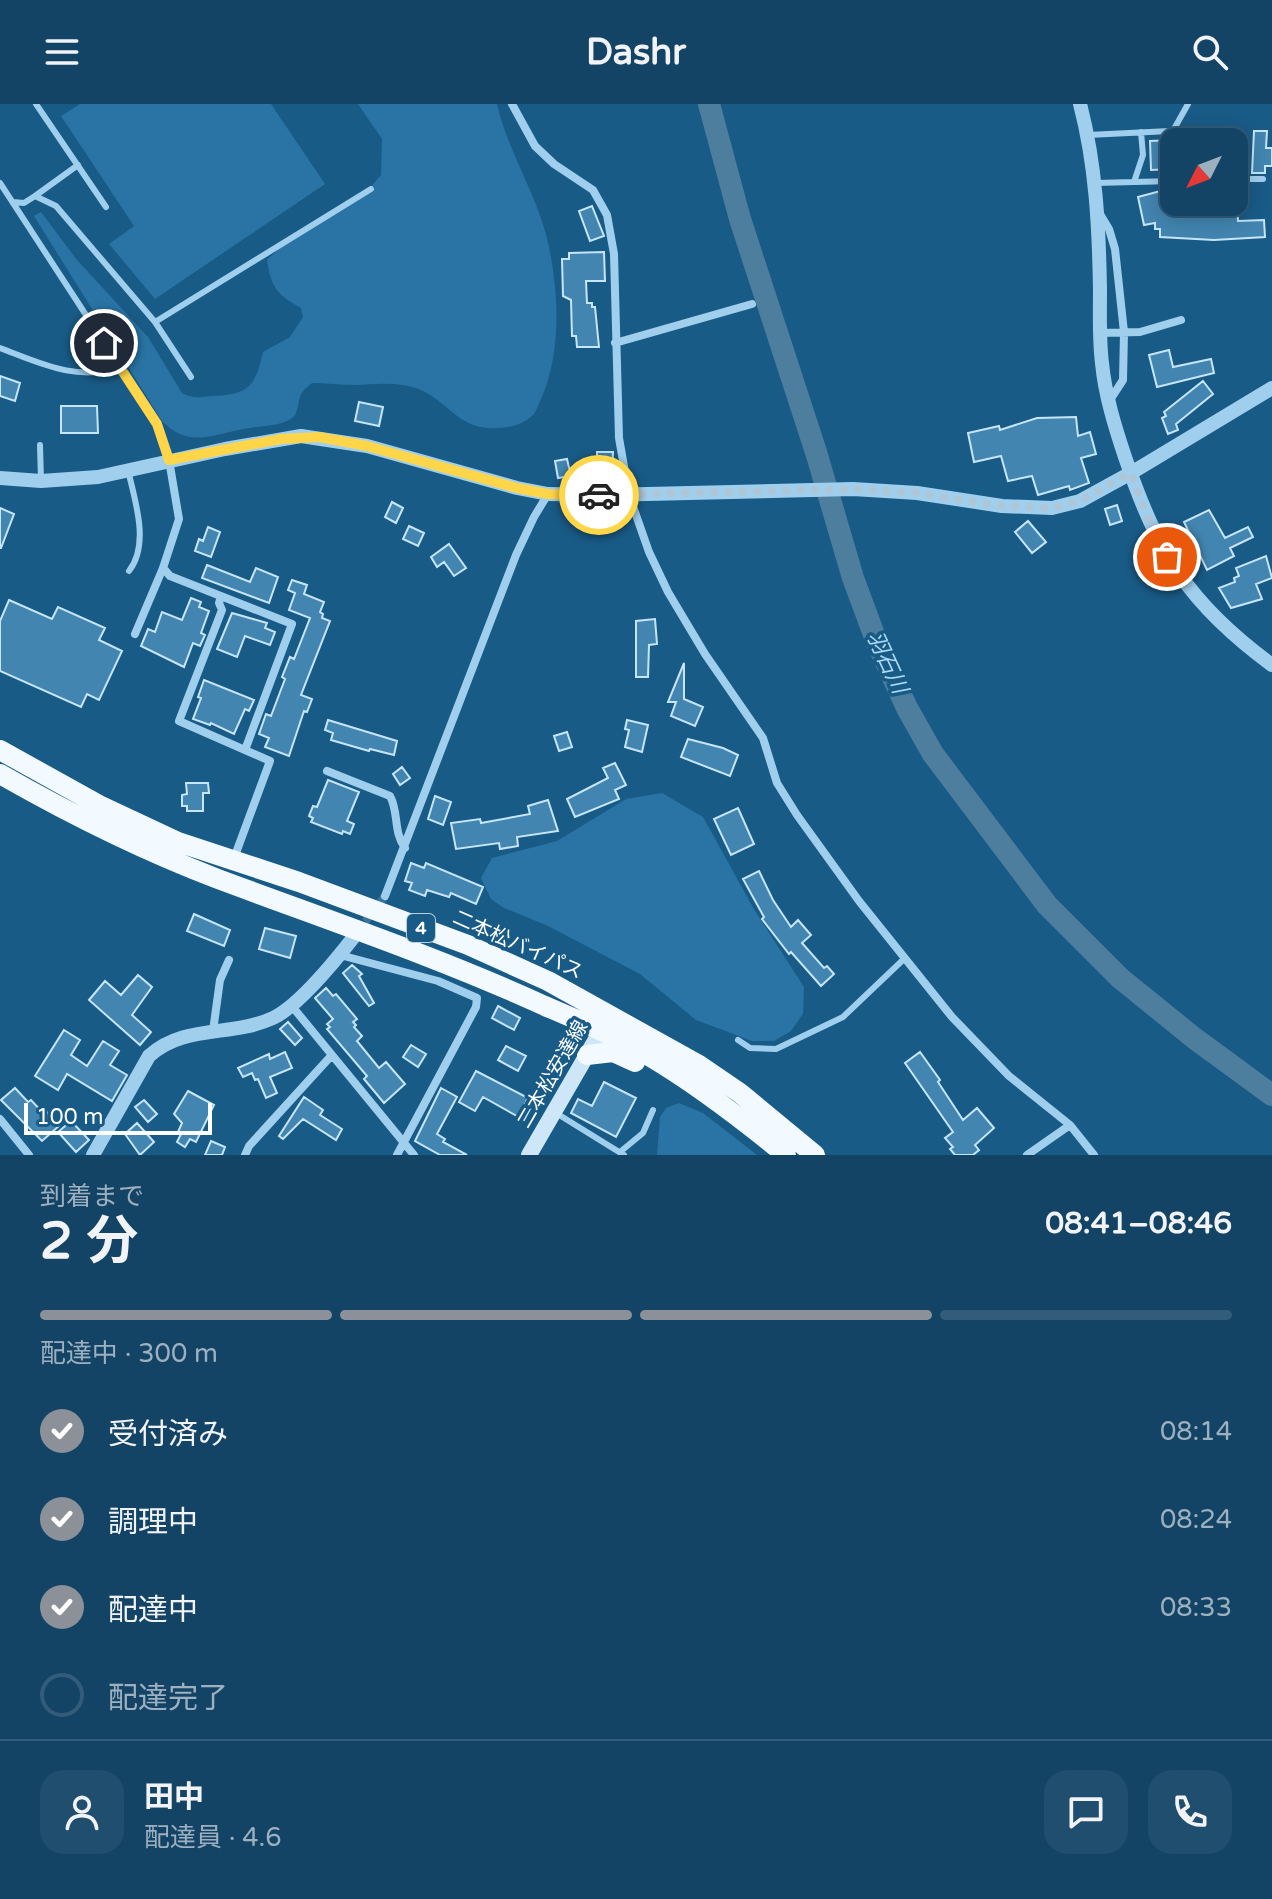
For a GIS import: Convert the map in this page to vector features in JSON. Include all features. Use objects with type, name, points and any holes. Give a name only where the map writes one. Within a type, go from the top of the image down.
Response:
[{"type":"highway","name":"二本松バイパス","points":[[0,750],[99,805],[178,842],[299,882],[468,945],[548,981],[648,1055],[719,1101],[786,1155]]},
{"type":"highway","name":"二本松バイパス","points":[[0,774],[133,843],[216,878],[606,1022],[699,1065],[740,1093],[815,1155]]},
{"type":"highway","points":[[587,1055],[601,1052],[621,1054],[730,1118],[750,1125]]},
{"type":"main road","name":"二本松安達線","points":[[534,1153],[553,1111],[606,1022]]},
{"type":"street","points":[[512,104],[535,146],[554,164],[593,190],[607,215],[614,254],[619,438],[629,495],[649,552],[668,592],[705,654],[763,738],[777,783],[790,805],[905,958],[952,1017],[1009,1076],[1070,1125],[1094,1155]]},
{"type":"street","points":[[1080,104],[1095,183],[1102,366],[1131,473],[1154,532],[1193,595],[1229,632],[1272,665]]},
{"type":"street","points":[[1097,210],[1109,229],[1115,249],[1124,332],[1123,380],[1109,400]]},
{"type":"street","points":[[615,343],[752,304]]},
{"type":"street","points":[[1100,333],[1140,332],[1181,320]]},
{"type":"street","points":[[0,478],[41,481],[98,477],[281,439],[319,437],[367,446],[548,494],[849,489],[917,493],[1002,506],[1052,508],[1080,501],[1272,388]]},
{"type":"street","points":[[135,634],[163,568],[179,519],[169,460]]},
{"type":"street","points":[[385,896],[516,555],[548,494]]},
{"type":"street","points":[[163,568],[170,576],[292,624],[245,750]]},
{"type":"street","points":[[221,596],[219,603],[222,610],[179,721],[270,761],[233,862]]},
{"type":"street","points":[[327,771],[390,796],[394,803],[398,839],[405,848]]},
{"type":"street","points":[[93,1155],[149,1056],[160,1046],[173,1039],[262,1022],[291,1005],[353,938]]},
{"type":"street","points":[[340,955],[438,981],[477,998],[476,1007],[397,1155]]},
{"type":"street","points":[[213,1031],[220,980],[229,960]]},
{"type":"street","points":[[291,1005],[414,1155]]},
{"type":"street","points":[[245,1155],[249,1146],[331,1056]]},
{"type":"street","points":[[0,1119],[29,1155]]},
{"type":"street","points":[[1027,1155],[1070,1125]]},
{"type":"lane","points":[[36,104],[106,207]]},
{"type":"lane","points":[[1088,135],[1174,129],[1188,104]]},
{"type":"lane","points":[[1134,182],[1143,155],[1141,132]]},
{"type":"lane","points":[[13,202],[24,203],[78,165]]},
{"type":"lane","points":[[1248,179],[1263,179]]},
{"type":"lane","points":[[1095,183],[1160,181]]},
{"type":"lane","points":[[0,183],[157,424],[169,460]]},
{"type":"lane","points":[[155,322],[371,189]]},
{"type":"lane","points":[[35,196],[56,206],[155,322],[191,377]]},
{"type":"lane","points":[[0,348],[62,370],[101,373],[120,367]]},
{"type":"lane","points":[[40,445],[41,481]]},
{"type":"lane","points":[[128,470],[139,523],[137,561],[129,571]]},
{"type":"lane","points":[[738,1040],[750,1048],[776,1049],[843,1017],[905,958]]},
{"type":"lane","points":[[553,1111],[622,1154],[643,1133],[653,1110]]},
{"type":"shaded area","points":[[80,104],[271,104],[325,184],[155,299],[109,244],[134,226],[61,116]]},
{"type":"shaded area","points":[[358,104],[497,104],[544,229],[555,284],[553,361],[535,412],[519,424],[478,427],[413,387],[312,383],[301,395],[294,417],[281,423],[203,437],[183,435],[172,430],[162,421],[34,216],[41,212],[77,260],[148,337],[182,393],[197,397],[235,393],[253,381],[263,352],[290,337],[303,317],[301,308],[276,289],[267,260],[281,247],[362,197],[381,175],[382,139]]},
{"type":"shaded area","points":[[662,793],[703,817],[755,911],[804,987],[803,1014],[791,1031],[774,1041],[752,1041],[696,1020],[640,974],[546,925],[504,908],[491,899],[481,878],[492,858],[557,841],[626,799]]},
{"type":"shaded area","points":[[679,1103],[703,1113],[757,1155],[657,1155],[660,1117],[666,1108]]},
{"type":"building","points":[[1254,131],[1267,131],[1266,148],[1272,148],[1272,166],[1265,166],[1265,173],[1252,173]]},
{"type":"building","points":[[1150,141],[1160,141],[1160,170],[1151,170]]},
{"type":"building","points":[[1160,191],[1160,216],[1238,216],[1238,221],[1264,220],[1265,237],[1214,240],[1160,237],[1160,229],[1155,229],[1155,223],[1144,225],[1138,197]]},
{"type":"building","points":[[592,206],[604,236],[590,241],[579,211]]},
{"type":"building","points":[[604,252],[605,281],[586,281],[587,303],[595,307],[599,347],[577,347],[576,336],[572,336],[571,300],[563,296],[562,259],[569,259],[569,253]]},
{"type":"building","points":[[1169,350],[1173,367],[1211,359],[1214,373],[1157,387],[1149,355]]},
{"type":"building","points":[[0,376],[20,383],[15,401],[0,396]]},
{"type":"building","points":[[1203,381],[1213,394],[1176,424],[1178,430],[1168,434],[1162,418],[1166,416],[1164,412]]},
{"type":"building","points":[[359,402],[383,407],[379,426],[355,421]]},
{"type":"building","points":[[61,406],[97,406],[98,433],[61,433]]},
{"type":"building","points":[[1076,417],[1078,436],[1090,432],[1096,454],[1081,458],[1089,483],[1070,490],[1069,486],[1038,495],[1032,476],[1008,481],[1001,456],[974,462],[968,433],[999,426],[1000,430],[1037,418]]},
{"type":"building","points":[[597,452],[613,452],[612,476],[597,475]]},
{"type":"building","points":[[567,459],[571,476],[558,478],[555,461]]},
{"type":"building","points":[[392,502],[403,508],[396,523],[385,517]]},
{"type":"building","points":[[1117,505],[1122,521],[1110,525],[1105,509]]},
{"type":"building","points":[[0,508],[14,514],[1,548],[0,548]]},
{"type":"building","points":[[1209,510],[1225,538],[1248,527],[1253,537],[1230,548],[1234,556],[1207,570],[1184,522]]},
{"type":"building","points":[[1028,521],[1046,542],[1032,553],[1015,532]]},
{"type":"building","points":[[409,526],[424,533],[418,546],[403,539]]},
{"type":"building","points":[[208,527],[220,532],[211,557],[195,551]]},
{"type":"building","points":[[449,544],[466,568],[454,576],[444,562],[437,567],[431,557]]},
{"type":"building","points":[[1266,556],[1272,578],[1256,584],[1262,599],[1231,608],[1219,588],[1235,582],[1234,578],[1239,576],[1236,568]]},
{"type":"building","points":[[207,565],[250,582],[256,568],[278,577],[269,603],[202,578]]},
{"type":"building","points":[[292,580],[307,585],[304,594],[324,602],[320,612],[322,618],[330,621],[301,695],[312,699],[307,712],[304,711],[289,756],[265,747],[269,738],[259,734],[266,714],[271,716],[285,679],[282,677],[290,657],[294,659],[310,618],[289,610],[295,593],[288,590]]},
{"type":"building","points":[[191,598],[201,602],[199,607],[209,611],[201,633],[205,635],[200,646],[193,643],[184,667],[141,646],[148,629],[155,632],[162,612],[182,620]]},
{"type":"building","points":[[9,600],[52,619],[58,607],[105,628],[99,640],[122,651],[99,700],[87,694],[81,707],[0,671],[0,621]]},
{"type":"building","points":[[232,613],[267,623],[265,628],[275,632],[270,645],[245,636],[237,657],[217,649]]},
{"type":"building","points":[[655,619],[657,644],[649,645],[648,677],[636,677],[636,621]]},
{"type":"building","points":[[684,663],[684,699],[703,707],[695,726],[671,716],[676,702],[668,702]]},
{"type":"building","points":[[204,680],[254,700],[249,711],[245,709],[234,734],[211,723],[193,719]]},
{"type":"building","points":[[328,720],[397,741],[394,755],[331,740],[333,733],[325,730]]},
{"type":"building","points":[[627,720],[648,725],[642,752],[625,747],[629,730],[625,729]]},
{"type":"building","points":[[567,732],[572,747],[559,751],[554,736]]},
{"type":"building","points":[[688,739],[738,755],[730,776],[681,757]]},
{"type":"building","points":[[615,763],[626,785],[615,790],[619,799],[575,817],[567,799],[608,778],[603,768]]},
{"type":"building","points":[[402,767],[410,778],[400,785],[393,774]]},
{"type":"building","points":[[328,780],[359,792],[347,821],[354,824],[350,834],[311,822],[313,818],[309,816],[313,806],[317,807]]},
{"type":"building","points":[[186,783],[208,783],[209,793],[203,793],[203,811],[187,811],[187,806],[182,806],[182,795],[187,794]]},
{"type":"building","points":[[435,796],[451,802],[443,825],[428,819]]},
{"type":"building","points":[[548,800],[558,831],[517,837],[518,846],[500,849],[499,843],[456,849],[451,823],[480,819],[481,823],[530,814],[528,806]]},
{"type":"building","points":[[738,808],[754,844],[731,855],[714,819]]},
{"type":"building","points":[[411,863],[424,868],[426,863],[483,887],[476,904],[451,893],[449,897],[427,890],[425,896],[409,890],[412,883],[405,881]]},
{"type":"building","points":[[759,871],[791,927],[798,920],[811,935],[802,943],[824,968],[827,966],[834,974],[821,986],[791,952],[789,954],[762,919],[764,917],[743,879]]},
{"type":"building","points":[[194,914],[230,930],[224,946],[187,931]]},
{"type":"building","points":[[265,928],[296,936],[290,958],[259,949]]},
{"type":"building","points":[[352,965],[362,974],[359,976],[374,1003],[369,1006],[343,973]]},
{"type":"building","points":[[138,975],[152,987],[132,1015],[151,1032],[140,1045],[89,1000],[105,981],[121,995]]},
{"type":"building","points":[[326,988],[333,996],[336,994],[357,1019],[353,1022],[354,1027],[362,1036],[357,1041],[379,1068],[386,1062],[405,1084],[384,1103],[364,1079],[367,1076],[327,1029],[330,1027],[327,1024],[333,1019],[315,998]]},
{"type":"building","points":[[498,1006],[520,1018],[514,1030],[492,1018]]},
{"type":"building","points":[[288,1022],[302,1038],[295,1045],[280,1029]]},
{"type":"building","points":[[64,1030],[80,1040],[71,1055],[87,1066],[103,1041],[119,1051],[110,1065],[127,1075],[112,1101],[67,1074],[58,1090],[35,1076]]},
{"type":"building","points":[[411,1045],[426,1054],[418,1067],[403,1057]]},
{"type":"building","points":[[506,1046],[526,1056],[518,1071],[498,1060]]},
{"type":"building","points":[[285,1052],[292,1068],[270,1077],[277,1093],[266,1098],[258,1079],[255,1080],[252,1073],[243,1077],[238,1068],[269,1054],[270,1059]]},
{"type":"building","points":[[920,1052],[963,1120],[977,1108],[994,1128],[975,1145],[979,1150],[973,1155],[955,1155],[950,1149],[953,1147],[945,1138],[953,1132],[905,1063]]},
{"type":"building","points":[[476,1071],[528,1098],[524,1106],[530,1109],[524,1120],[483,1097],[475,1111],[459,1102]]},
{"type":"building","points":[[604,1082],[636,1098],[616,1137],[571,1113],[578,1099],[592,1106]]},
{"type":"building","points":[[15,1088],[43,1113],[45,1110],[59,1126],[42,1141],[1,1100]]},
{"type":"building","points":[[441,1088],[457,1097],[437,1134],[445,1139],[443,1142],[467,1155],[440,1155],[415,1141]]},
{"type":"building","points":[[188,1091],[214,1105],[196,1142],[190,1139],[185,1147],[177,1142],[182,1123],[174,1114]]},
{"type":"building","points":[[304,1097],[323,1110],[320,1115],[342,1129],[336,1140],[303,1119],[283,1139],[279,1136]]},
{"type":"building","points":[[144,1100],[157,1114],[148,1122],[135,1107]]},
{"type":"building","points":[[71,1121],[89,1140],[76,1152],[58,1132]]},
{"type":"building","points":[[137,1123],[154,1142],[140,1155],[125,1134]]},
{"type":"building","points":[[211,1141],[225,1147],[222,1155],[205,1155]]},
{"type":"waterway","name":"羽石川","points":[[709,104],[740,219],[816,452],[853,578],[876,640],[907,708],[933,754],[1047,905],[1120,978],[1194,1038],[1272,1095]]},
{"type":"tunnel","points":[[358,931],[385,896]]},
{"type":"way so far","points":[[599,495],[853,489],[917,493],[1002,506],[1052,508],[1080,501],[1131,473],[1138,496],[1167,557]]},
{"type":"route","points":[[104,343],[157,424],[169,460],[281,439],[319,437],[367,446],[517,488],[548,494],[599,495]]}]
